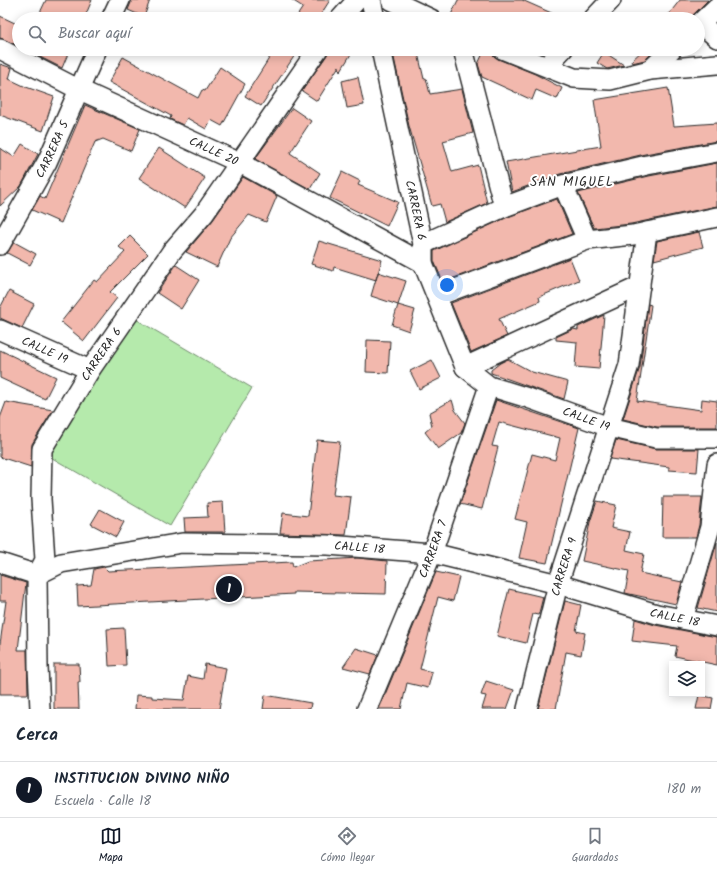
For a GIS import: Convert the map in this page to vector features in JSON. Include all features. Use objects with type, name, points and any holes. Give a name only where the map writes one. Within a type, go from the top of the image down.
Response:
[{"type":"street","points":[[114,12],[120,0]]},
{"type":"street","points":[[346,12],[357,0]]},
{"type":"street","points":[[371,0],[374,12]]},
{"type":"street","points":[[391,0],[416,12]]},
{"type":"street","points":[[599,12],[611,0]]},
{"type":"street","points":[[705,18],[717,7]]},
{"type":"street","points":[[705,29],[717,38]]},
{"type":"street","name":"CALLE 20","points":[[0,49],[12,55]]},
{"type":"street","name":"CALLE 20","points":[[14,56],[78,89],[240,163],[423,263]]},
{"type":"street","name":"CARRERA 5","points":[[0,245],[47,162],[94,56]]},
{"type":"street","name":"CARRERA 6","points":[[40,709],[37,576],[44,560],[41,499],[42,449],[90,370],[172,251],[204,214],[313,56]]},
{"type":"street","name":"CARRERA 6","points":[[383,56],[423,244],[423,263],[465,367]]},
{"type":"street","points":[[465,56],[504,207]]},
{"type":"street","points":[[521,56],[574,78],[610,80],[650,70],[717,64]]},
{"type":"street","points":[[547,66],[556,56]]},
{"type":"street","points":[[650,70],[665,56]]},
{"type":"street","points":[[423,244],[504,207],[564,185],[647,165],[717,152]]},
{"type":"street","points":[[564,185],[587,240]]},
{"type":"street","points":[[437,296],[587,240],[647,232],[717,217]]},
{"type":"street","name":"CARRERA 9","points":[[527,709],[558,584],[629,365],[647,232]]},
{"type":"street","points":[[465,367],[640,286]]},
{"type":"street","name":"CALLE 19","points":[[0,330],[90,370]]},
{"type":"street","name":"CALLE 19","points":[[465,367],[490,386],[528,398],[609,428],[656,438],[717,438]]},
{"type":"street","name":"CARRERA 7","points":[[367,709],[432,553],[490,386]]},
{"type":"street","points":[[683,619],[710,527],[717,464]]},
{"type":"street","name":"CALLE 18","points":[[37,576],[60,563],[182,543],[328,545],[432,553],[558,584],[657,614],[717,626]]},
{"type":"street","points":[[0,563],[37,576]]},
{"type":"green space","points":[[134,318],[252,388],[170,526],[47,455]]},
{"type":"building","points":[[46,0],[92,0],[87,12],[40,12]]},
{"type":"building","points":[[132,0],[150,0],[146,12],[133,12],[128,10]]},
{"type":"building","points":[[292,0],[330,0],[322,12],[300,12],[303,7]]},
{"type":"building","points":[[458,0],[522,0],[549,12],[452,12]]},
{"type":"building","points":[[680,0],[708,0],[696,12],[671,12]]},
{"type":"building","points":[[0,16],[12,22],[12,43],[0,38]]},
{"type":"building","points":[[38,56],[67,56],[62,68]]},
{"type":"building","points":[[271,56],[294,56],[261,106],[245,96]]},
{"type":"building","points":[[326,56],[350,56],[340,72],[339,66],[317,101],[302,91]]},
{"type":"building","points":[[394,56],[419,56],[424,79],[426,78],[430,94],[462,89],[473,133],[443,141],[452,172],[478,165],[487,203],[445,222],[440,204],[432,206],[409,126]]},
{"type":"building","points":[[482,56],[494,56],[562,88],[557,99],[536,90],[532,100],[482,77],[478,64]]},
{"type":"building","points":[[601,56],[610,56],[624,65],[607,69],[597,63]]},
{"type":"building","points":[[636,56],[649,56],[645,60],[632,63],[631,61]]},
{"type":"building","points":[[123,57],[198,98],[202,90],[205,91],[220,67],[245,84],[222,126],[211,120],[206,129],[187,118],[183,125],[170,119],[171,116],[109,82]]},
{"type":"building","points":[[0,64],[12,68],[9,79],[54,97],[43,131],[0,115]]},
{"type":"building","points":[[358,77],[364,105],[347,108],[342,81]]},
{"type":"building","points":[[668,88],[674,126],[717,123],[717,141],[645,154],[560,174],[512,192],[506,162],[601,146],[594,100]]},
{"type":"building","points":[[85,105],[140,129],[131,151],[103,139],[95,142],[61,223],[32,210],[40,196],[45,199]]},
{"type":"building","points":[[292,108],[311,121],[290,153],[320,173],[310,189],[255,159]]},
{"type":"building","points":[[22,144],[38,154],[21,186],[0,206],[0,148],[14,157]]},
{"type":"building","points":[[159,148],[205,178],[185,208],[139,178]]},
{"type":"building","points":[[717,163],[717,206],[631,224],[594,228],[578,193],[649,176]]},
{"type":"building","points":[[342,172],[360,181],[358,185],[398,202],[387,226],[330,198]]},
{"type":"building","points":[[243,177],[277,196],[266,222],[249,215],[230,238],[217,267],[186,252],[213,220]]},
{"type":"building","points":[[557,199],[572,234],[443,282],[434,261],[434,251],[508,217]]},
{"type":"building","points":[[699,232],[703,247],[654,260],[657,241]]},
{"type":"building","points":[[130,236],[148,254],[110,292],[117,298],[84,341],[61,322],[94,280],[97,282],[125,252],[119,247]]},
{"type":"building","points":[[319,241],[382,260],[376,280],[334,267],[333,271],[311,264]]},
{"type":"building","points":[[14,242],[36,254],[30,265],[7,253]]},
{"type":"building","points":[[570,258],[579,280],[539,297],[540,301],[499,319],[507,336],[471,352],[451,303]]},
{"type":"building","points":[[176,265],[199,280],[181,309],[157,293]]},
{"type":"building","points":[[378,272],[406,281],[398,305],[371,296]]},
{"type":"building","points":[[9,291],[34,304],[22,328],[0,318],[0,308]]},
{"type":"building","points":[[648,304],[651,305],[637,401],[701,410],[702,399],[717,401],[717,427],[657,427],[623,419],[640,367]]},
{"type":"building","points":[[398,305],[415,310],[409,331],[392,325]]},
{"type":"building","points":[[604,315],[599,369],[575,367],[577,342],[556,340],[556,337],[573,329],[578,330],[578,327]]},
{"type":"building","points":[[367,340],[390,341],[388,373],[366,372]]},
{"type":"building","points":[[0,350],[56,377],[45,399],[0,378]]},
{"type":"building","points":[[508,359],[532,372],[568,382],[564,399],[491,373],[491,370]]},
{"type":"building","points":[[432,360],[441,378],[419,389],[410,371]]},
{"type":"building","points":[[452,400],[455,410],[465,423],[461,433],[438,449],[425,432],[432,426],[429,413]]},
{"type":"building","points":[[496,400],[579,428],[547,563],[519,558],[527,522],[515,519],[532,454],[555,460],[560,438],[499,422],[492,446],[498,447],[482,509],[460,504]]},
{"type":"building","points":[[6,402],[53,410],[32,444],[31,467],[0,457],[0,418]]},
{"type":"building","points":[[317,440],[340,442],[333,495],[351,497],[346,535],[280,533],[283,513],[308,516]]},
{"type":"building","points":[[616,440],[656,449],[699,449],[697,472],[669,470],[669,467],[610,459]]},
{"type":"building","points":[[663,497],[702,497],[696,537],[662,537]]},
{"type":"building","points":[[597,501],[616,505],[611,528],[630,532],[626,550],[644,554],[640,573],[682,582],[676,604],[625,593],[629,571],[582,561],[590,522]]},
{"type":"building","points":[[223,502],[225,532],[185,532],[184,518],[208,517],[207,503]]},
{"type":"building","points":[[100,509],[124,522],[116,537],[91,524]]},
{"type":"building","points":[[717,542],[717,612],[698,608]]},
{"type":"building","points":[[358,558],[387,561],[386,594],[294,592],[294,594],[78,606],[77,586],[91,585],[94,569],[104,567],[108,571],[292,562],[293,567],[308,561]]},
{"type":"building","points":[[436,572],[459,577],[453,601],[438,597],[420,669],[432,672],[428,688],[407,683],[401,709],[379,709]]},
{"type":"building","points":[[0,575],[26,583],[18,650],[27,650],[28,694],[0,694],[0,644],[6,601],[0,601]]},
{"type":"building","points":[[509,589],[543,597],[538,615],[533,614],[526,643],[497,636]]},
{"type":"building","points":[[565,601],[581,605],[576,631],[585,633],[581,655],[566,652],[556,709],[538,709]]},
{"type":"building","points":[[635,619],[655,625],[717,637],[717,665],[705,662],[705,661],[675,656],[677,646],[632,641]]},
{"type":"building","points":[[124,628],[126,665],[109,666],[107,629]]},
{"type":"building","points":[[356,648],[378,655],[370,674],[343,667]]},
{"type":"building","points":[[54,664],[79,664],[79,709],[54,709]]},
{"type":"building","points":[[205,664],[226,668],[219,709],[135,709],[136,695],[152,696],[152,698],[184,700],[188,676],[203,679]]},
{"type":"building","points":[[486,681],[514,690],[507,709],[482,709],[486,696],[481,695]]},
{"type":"building","points":[[265,695],[311,703],[310,709],[263,709]]},
{"type":"building","points":[[699,697],[713,698],[711,709],[696,709]]},
{"type":"place","name":"INSTITUCION DIVINO NIÑO","points":[[229,589]]},
{"type":"district","name":"SAN MIGUEL","points":[[572,182]]}]
